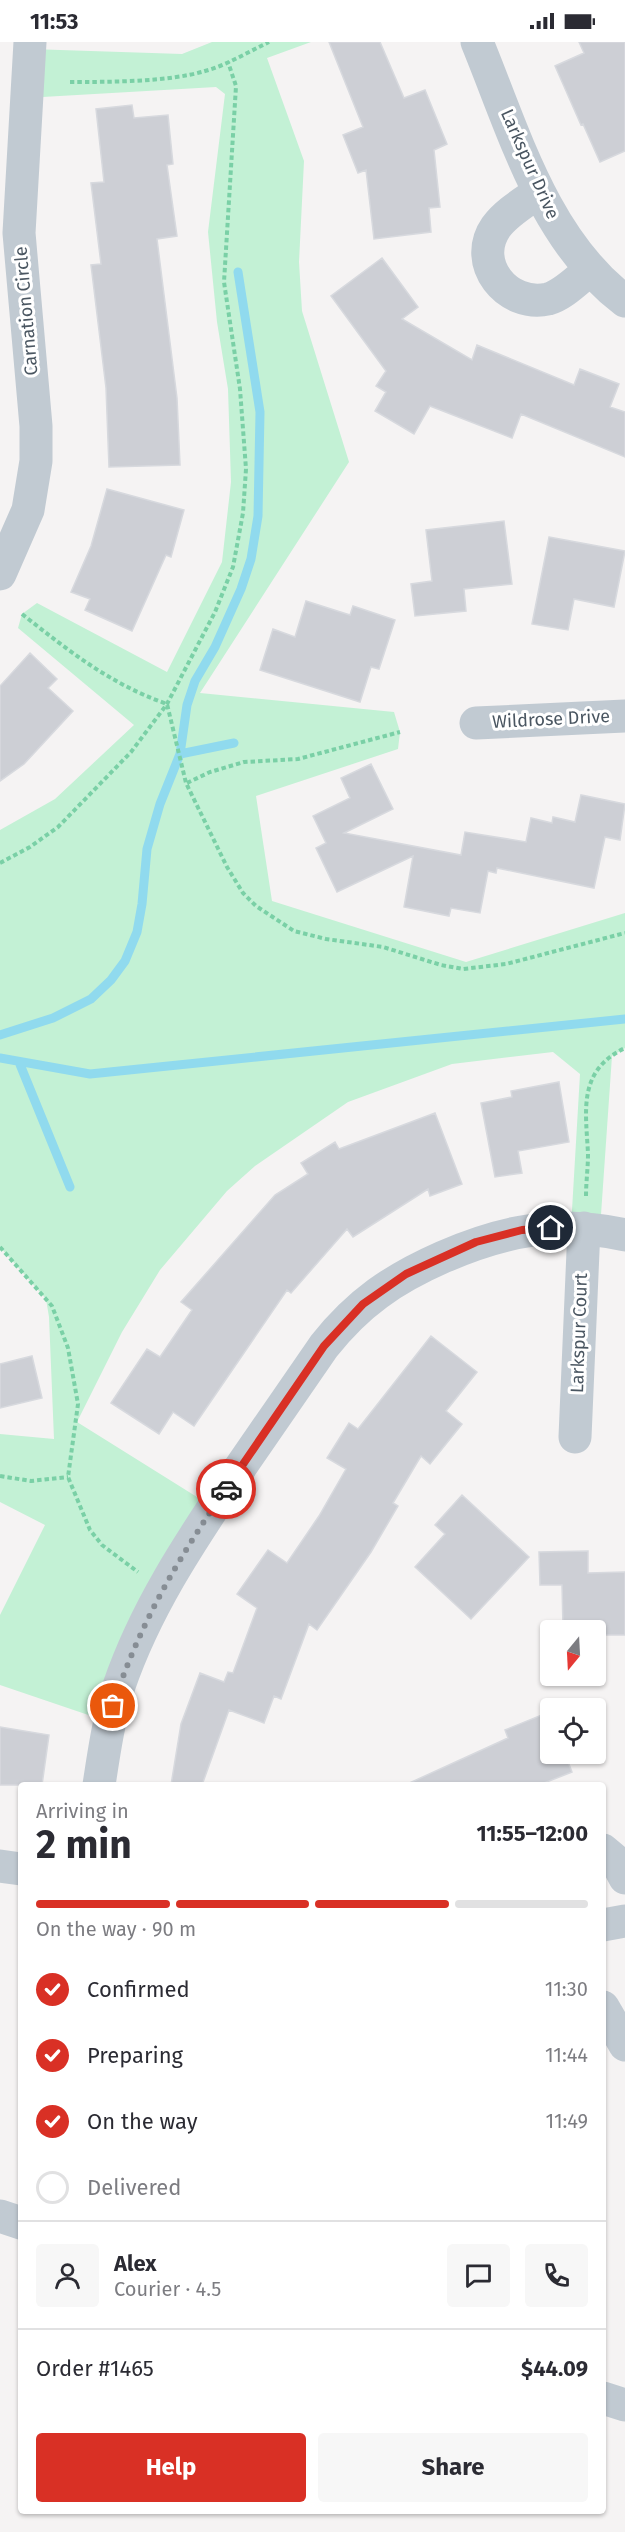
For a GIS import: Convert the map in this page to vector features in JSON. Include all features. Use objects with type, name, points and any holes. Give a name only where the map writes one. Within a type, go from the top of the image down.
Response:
[{"type":"street","name":"Carnation Circle","points":[[0,574],[28,510],[36,461],[36,426],[19,243],[30,42]]},
{"type":"street","name":"Larkspur Drive","points":[[477,42],[539,192],[561,232],[590,270],[625,301]]},
{"type":"street","points":[[539,192],[505,216],[495,229],[488,254],[494,276],[515,296],[528,300],[540,300],[559,294],[590,270]]},
{"type":"street","name":"Wildrose Drive","points":[[476,723],[625,716]]},
{"type":"street","points":[[99,1782],[109,1722],[119,1687],[159,1593],[190,1542],[336,1331],[363,1304],[388,1285],[411,1271],[476,1242],[585,1215],[625,1235]]},
{"type":"street","name":"Larkspur Court","points":[[575,1437],[585,1215]]},
{"type":"street","points":[[606,1853],[616,1862],[625,1878]]},
{"type":"street","points":[[0,1866],[18,1869]]},
{"type":"street","points":[[606,1924],[625,1921]]},
{"type":"street","points":[[606,2012],[625,2045]]},
{"type":"street","points":[[0,2216],[18,2222]]},
{"type":"street","points":[[606,2399],[625,2405]]},
{"type":"path","points":[[70,82],[106,82],[184,76],[208,71],[269,42]]},
{"type":"path","points":[[0,863],[30,848],[58,827],[131,752],[167,704],[226,586],[236,553],[245,492],[246,453],[240,389],[224,282],[236,86],[228,62]]},
{"type":"path","points":[[22,614],[108,678],[128,689],[167,704]]},
{"type":"path","points":[[167,704],[186,783],[206,827],[243,892],[256,906],[294,931],[326,939],[383,947],[441,965],[463,969],[506,964],[625,933]]},
{"type":"path","points":[[186,783],[210,772],[244,762],[298,759],[400,732]]},
{"type":"path","points":[[585,1215],[588,1154],[584,1116],[586,1098],[601,1065],[625,1048]]},
{"type":"path","points":[[0,1247],[52,1306],[68,1348],[78,1404],[68,1477],[90,1530],[102,1545],[138,1572]]},
{"type":"path","points":[[0,1476],[31,1481],[68,1477]]},
{"type":"green space","points":[[212,42],[311,42],[267,58],[304,161],[299,262],[302,311],[349,462],[200,693],[394,712],[400,732],[398,749],[256,796],[272,901],[466,962],[625,913],[625,1048],[612,1056],[600,1229],[571,1227],[580,1074],[553,1052],[452,1064],[348,1102],[255,1166],[227,1191],[160,1270],[122,1332],[77,1422],[213,1507],[109,1722],[0,1685],[0,1615],[45,1525],[0,1502],[0,1434],[54,1439],[49,1317],[46,1299],[0,1247],[0,830],[55,799],[134,725],[18,628],[22,614],[37,603],[167,672],[222,562],[231,482],[228,389],[217,322],[208,232],[225,94],[216,87],[25,98],[30,49],[182,54]]},
{"type":"building","points":[[329,42],[380,42],[404,98],[425,90],[447,144],[434,150],[440,207],[429,208],[431,232],[374,239],[366,170],[358,173],[343,135],[363,127]]},
{"type":"building","points":[[579,42],[625,42],[625,151],[600,162],[555,66],[584,53]]},
{"type":"building","points":[[132,105],[134,118],[168,115],[173,164],[167,165],[177,236],[157,239],[177,398],[180,465],[109,467],[106,388],[91,265],[101,264],[91,183],[104,182],[96,109]]},
{"type":"building","points":[[382,258],[418,307],[402,319],[472,360],[477,345],[574,385],[580,369],[619,384],[610,407],[625,412],[625,457],[521,414],[512,438],[430,406],[414,434],[375,411],[386,392],[376,386],[386,371],[331,296]]},
{"type":"building","points":[[107,489],[184,510],[171,557],[166,555],[132,631],[85,610],[90,599],[71,592],[91,546]]},
{"type":"building","points":[[504,521],[512,584],[464,589],[466,611],[415,616],[411,584],[432,581],[426,530]]},
{"type":"building","points":[[549,537],[625,551],[614,607],[574,599],[568,630],[532,624]]},
{"type":"building","points":[[306,601],[350,615],[353,606],[395,620],[379,669],[371,667],[360,702],[260,670],[273,629],[295,637]]},
{"type":"building","points":[[30,653],[57,679],[48,688],[73,711],[24,764],[0,781],[0,686]]},
{"type":"building","points":[[371,764],[393,809],[344,833],[461,855],[465,832],[526,842],[531,818],[552,823],[553,817],[575,822],[581,795],[625,804],[620,840],[605,837],[594,888],[497,868],[496,873],[488,871],[480,913],[451,908],[449,916],[404,907],[413,856],[337,892],[316,848],[326,843],[313,816],[350,798],[341,778]]},
{"type":"building","points":[[559,1082],[569,1142],[518,1151],[522,1173],[495,1177],[481,1103],[512,1097],[511,1091]]},
{"type":"building","points":[[435,1113],[462,1184],[430,1196],[428,1189],[353,1237],[347,1229],[291,1293],[287,1290],[194,1426],[173,1412],[159,1434],[111,1403],[147,1349],[160,1357],[192,1310],[181,1302],[275,1195],[308,1174],[301,1163],[335,1142],[339,1149]]},
{"type":"building","points":[[431,1336],[477,1372],[446,1411],[462,1424],[430,1464],[421,1456],[393,1503],[398,1506],[371,1552],[317,1630],[309,1624],[281,1699],[274,1696],[264,1723],[229,1710],[203,1782],[171,1782],[181,1724],[200,1673],[224,1682],[228,1672],[233,1673],[257,1608],[237,1594],[268,1550],[287,1563],[319,1516],[346,1469],[327,1458],[349,1423],[358,1429]]},
{"type":"building","points":[[32,1356],[42,1398],[0,1408],[0,1364]]},
{"type":"building","points":[[462,1495],[529,1557],[471,1619],[415,1567],[445,1534],[435,1525]]},
{"type":"building","points":[[588,1551],[588,1573],[625,1572],[625,1635],[606,1635],[606,1620],[563,1620],[562,1585],[540,1585],[539,1552]]},
{"type":"building","points":[[540,1716],[540,1764],[569,1764],[572,1772],[547,1782],[412,1782],[508,1738],[505,1730]]},
{"type":"building","points":[[0,1727],[49,1735],[42,1782],[0,1785]]},
{"type":"waterway","points":[[0,1035],[53,1018],[91,999],[111,980],[125,961],[137,932],[147,849],[160,804],[180,754],[187,705],[195,681],[215,647],[241,589],[251,559],[258,516],[260,412],[238,272]]},
{"type":"waterway","points":[[180,754],[234,743]]},
{"type":"waterway","points":[[0,1058],[90,1074],[625,1019]]},
{"type":"waterway","points":[[19,1062],[70,1187]]},
{"type":"way so far","points":[[113,1706],[128,1664],[159,1593],[226,1489]]},
{"type":"route","points":[[226,1489],[324,1346],[363,1304],[406,1274],[476,1242],[522,1230],[551,1228]]}]
